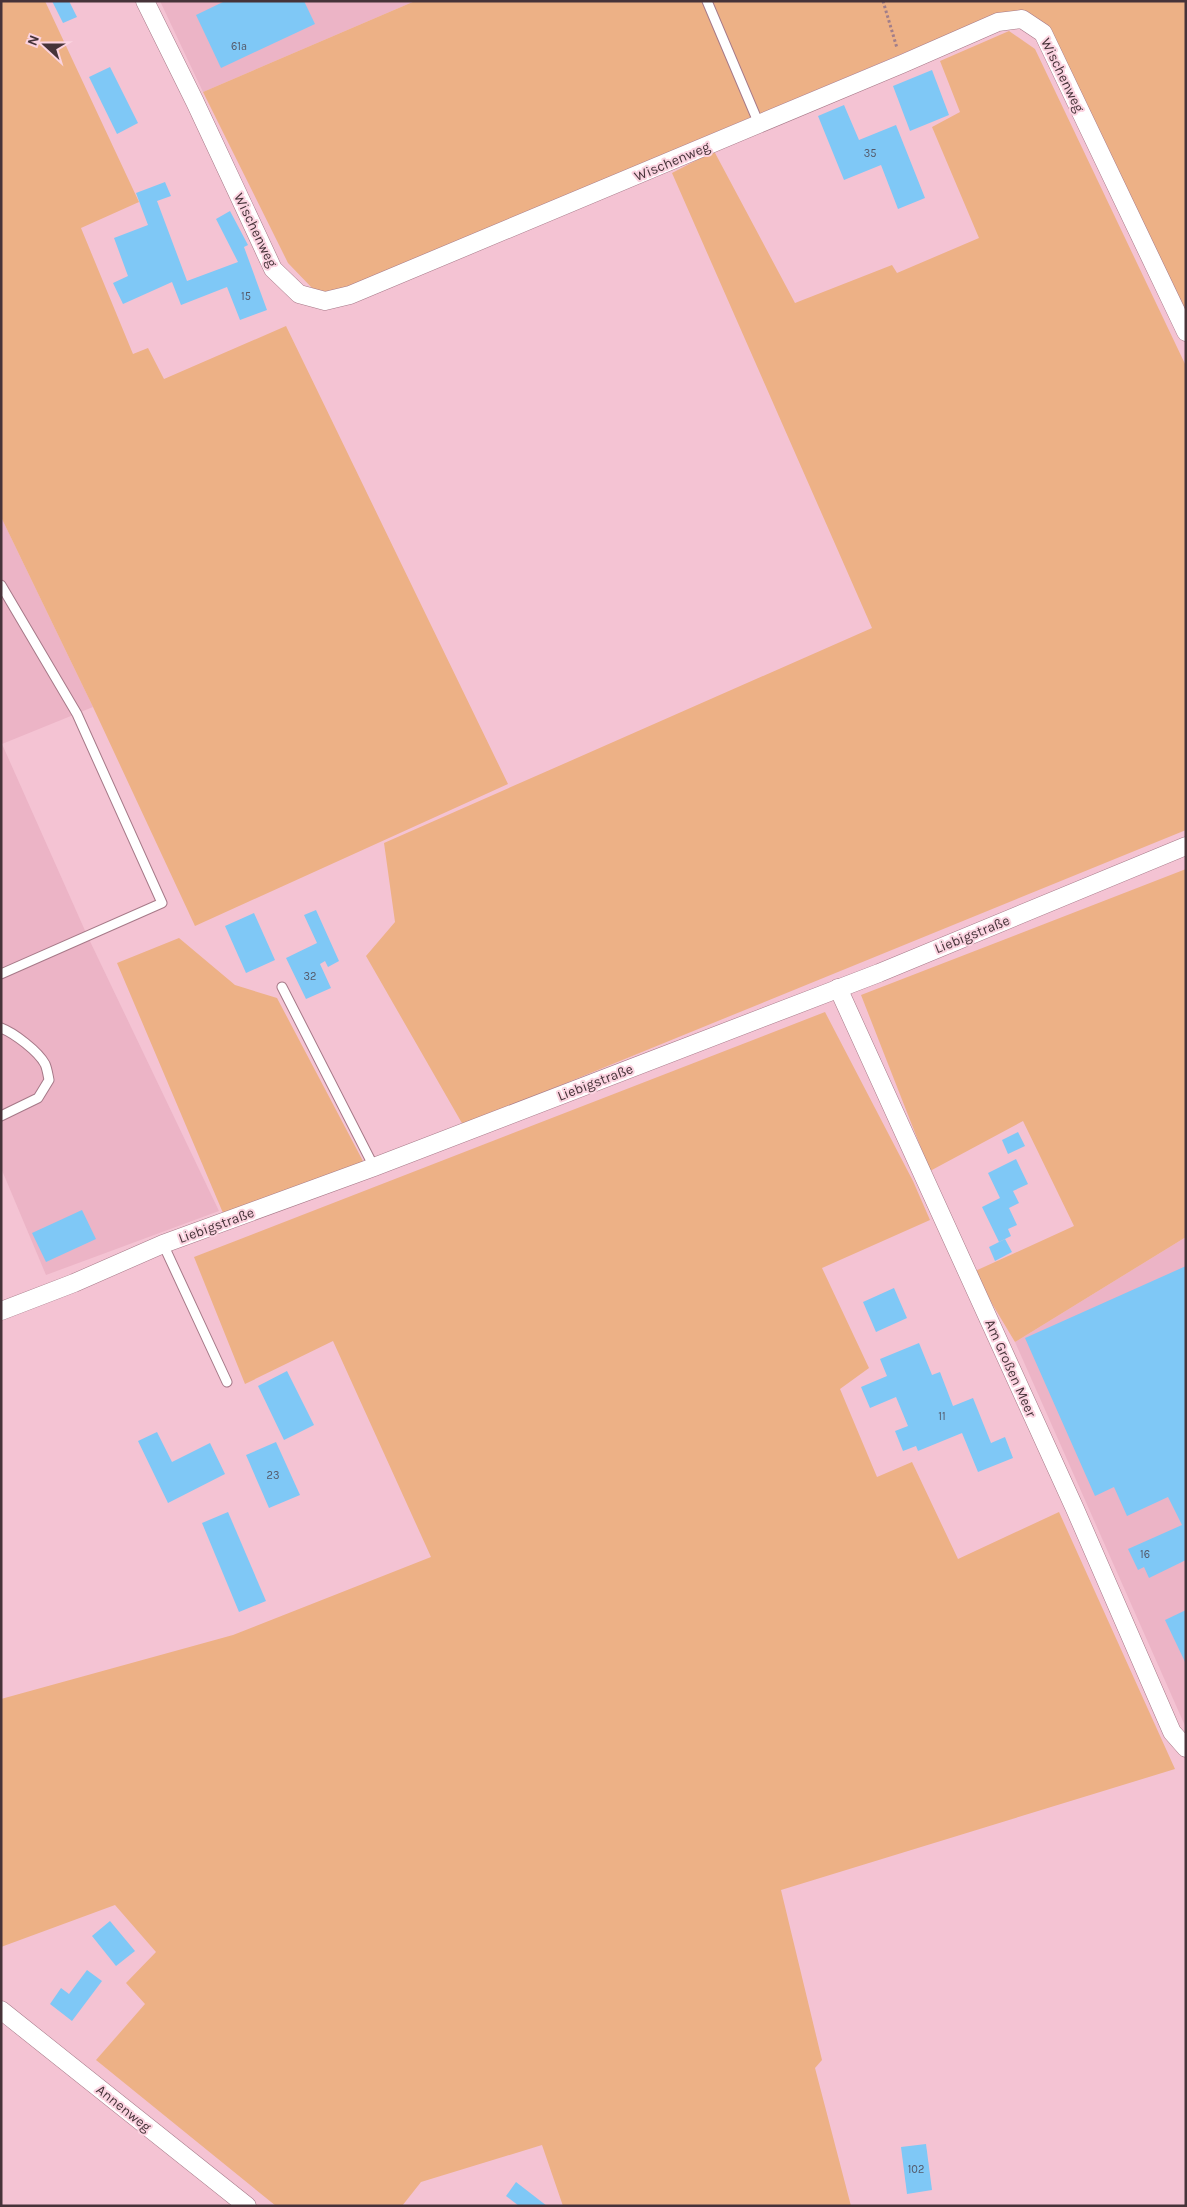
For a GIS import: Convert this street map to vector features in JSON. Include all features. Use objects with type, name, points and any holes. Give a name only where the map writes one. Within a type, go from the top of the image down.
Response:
[{"type":"street","name":"Wischenweg","points":[[145,1],[195,102],[273,269],[298,294],[324,301],[360,291],[998,22],[1022,19],[1043,33],[1186,332]]},
{"type":"street","name":"Liebigstraße","points":[[1,1311],[74,1283],[162,1244],[374,1167],[879,973],[1186,846]]},
{"type":"street","name":"Am Großen Meer","points":[[838,988],[1075,1509],[1172,1732],[1186,1748]]},
{"type":"street","name":"Annenweg","points":[[1,2010],[247,2206]]},
{"type":"lane","points":[[707,1],[759,124]]},
{"type":"lane","points":[[1,585],[77,714],[162,903],[1,974]]},
{"type":"lane","points":[[282,987],[374,1167]]},
{"type":"lane","points":[[1,1028],[8,1030],[29,1046],[45,1064],[49,1080],[38,1098],[1,1116]]},
{"type":"lane","points":[[162,1244],[227,1382]]},
{"type":"path","points":[[883,1],[902,64]]},
{"type":"shaded area","points":[[1,1],[45,1],[139,202],[81,228],[133,354],[148,348],[164,379],[286,326],[508,784],[195,926],[93,707],[1,517]]},
{"type":"shaded area","points":[[160,1],[415,1],[203,92]]},
{"type":"shaded area","points":[[415,1],[1186,1],[1186,310],[1043,26],[1017,11],[987,18],[331,294],[313,289],[288,263],[203,92]]},
{"type":"shaded area","points":[[1009,31],[1035,49],[1186,366],[1186,830],[463,1125],[366,956],[395,922],[384,843],[872,628],[672,173],[714,151],[795,303],[892,265],[897,273],[979,238],[932,127],[960,112],[940,61]]},
{"type":"shaded area","points":[[1,517],[93,707],[2,744],[87,935],[219,1211],[46,1275],[1,1168]]},
{"type":"shaded area","points":[[1186,869],[1186,1237],[1015,1342],[973,1272],[1074,1226],[1023,1121],[930,1171],[861,995]]},
{"type":"shaded area","points":[[179,938],[235,985],[277,998],[364,1163],[223,1213],[117,963]]},
{"type":"shaded area","points":[[825,1012],[913,1181],[930,1220],[822,1268],[869,1368],[840,1389],[877,1477],[912,1462],[958,1559],[1059,1512],[1175,1769],[781,1890],[822,2060],[815,2068],[851,2206],[563,2206],[542,2145],[421,2182],[402,2206],[276,2206],[96,2060],[145,2004],[126,1983],[156,1952],[115,1905],[1,1947],[1,1699],[233,1635],[431,1557],[333,1341],[245,1384],[194,1257]]},
{"type":"shaded area","points":[[1186,1237],[1186,1728],[1015,1342]]},
{"type":"building","points":[[52,1],[69,1],[77,17],[63,23]]},
{"type":"building","points":[[225,1],[304,1],[315,24],[221,68],[196,15]]},
{"type":"building","points":[[110,67],[138,123],[117,134],[89,77]]},
{"type":"building","points":[[932,70],[949,115],[910,131],[893,86]]},
{"type":"building","points":[[844,105],[859,140],[896,125],[925,198],[898,209],[881,165],[844,180],[818,116]]},
{"type":"building","points":[[165,182],[171,196],[157,201],[187,281],[238,262],[216,219],[230,211],[248,245],[244,247],[267,310],[240,320],[227,287],[181,305],[172,282],[123,304],[113,283],[128,276],[114,238],[148,225],[136,193]]},
{"type":"building","points":[[316,910],[339,961],[328,967],[325,961],[320,964],[331,988],[306,999],[286,958],[317,943],[304,915]]},
{"type":"building","points":[[254,913],[275,960],[246,973],[225,926]]},
{"type":"building","points":[[1018,1132],[1025,1146],[1008,1154],[1002,1140]]},
{"type":"building","points":[[1016,1159],[1028,1184],[1013,1191],[1019,1203],[1009,1208],[1017,1225],[1008,1229],[1011,1236],[999,1242],[982,1207],[1000,1198],[988,1173]]},
{"type":"building","points":[[82,1210],[96,1239],[46,1262],[32,1233]]},
{"type":"building","points":[[1005,1239],[1012,1252],[995,1261],[989,1247]]},
{"type":"building","points":[[1186,1266],[1186,1560],[1149,1578],[1144,1567],[1138,1570],[1128,1549],[1182,1525],[1168,1497],[1127,1516],[1114,1487],[1095,1496],[1025,1338]]},
{"type":"building","points":[[894,1288],[907,1318],[876,1332],[863,1302]]},
{"type":"building","points":[[919,1343],[932,1375],[940,1372],[953,1406],[973,1398],[991,1443],[1005,1437],[1013,1458],[978,1472],[962,1433],[918,1451],[916,1446],[903,1451],[895,1431],[908,1426],[896,1397],[870,1408],[861,1387],[887,1376],[880,1359]]},
{"type":"building","points":[[287,1371],[314,1425],[284,1440],[258,1386]]},
{"type":"building","points":[[157,1432],[172,1462],[210,1443],[225,1474],[168,1503],[138,1441]]},
{"type":"building","points":[[276,1442],[300,1495],[269,1508],[246,1455]]},
{"type":"building","points":[[228,1512],[266,1601],[239,1612],[202,1523]]},
{"type":"building","points":[[1186,1610],[1186,1664],[1165,1620]]},
{"type":"building","points":[[110,1921],[135,1951],[116,1966],[92,1936]]},
{"type":"building","points":[[87,1970],[102,1981],[72,2021],[50,2004],[61,1988],[69,1994]]},
{"type":"building","points":[[926,2144],[932,2190],[907,2194],[901,2147]]},
{"type":"building","points":[[516,2182],[547,2206],[519,2206],[506,2196]]}]
